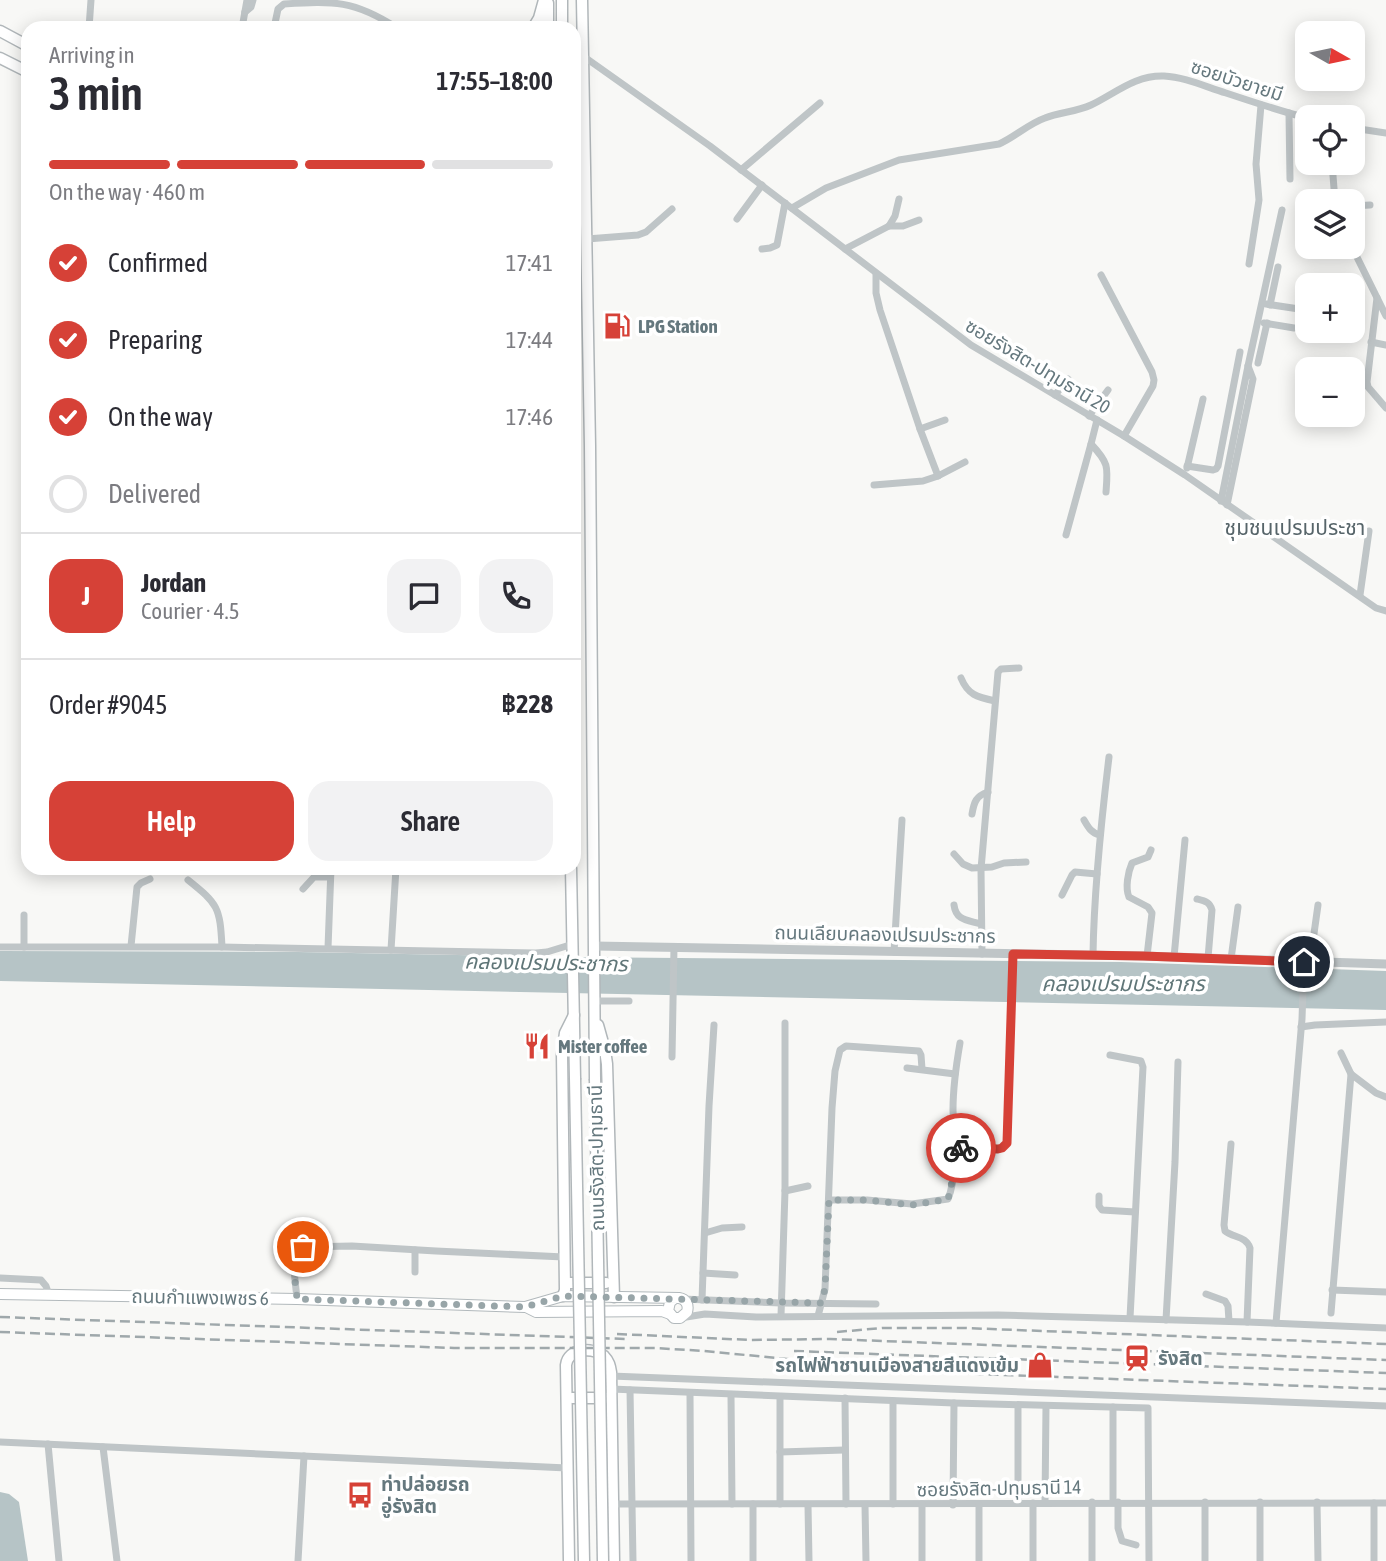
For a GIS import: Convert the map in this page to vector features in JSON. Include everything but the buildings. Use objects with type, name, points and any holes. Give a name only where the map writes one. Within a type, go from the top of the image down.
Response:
[{"type":"main road","points":[[537,21],[546,0]]},
{"type":"main road","points":[[546,0],[548,21]]},
{"type":"main road","points":[[562,0],[562,21]]},
{"type":"main road","name":"ถนนรังสิต-ปทุมธานี","points":[[582,0],[587,239],[594,1079],[603,1561]]},
{"type":"main road","points":[[0,31],[21,42]]},
{"type":"main road","points":[[0,58],[21,68]]},
{"type":"main road","points":[[581,158],[586,194]]},
{"type":"main road","name":"ถนนรังสิต-ปทุมธานี","points":[[571,875],[584,1561]]},
{"type":"main road","points":[[594,1004],[607,1064],[614,1297]]},
{"type":"main road","points":[[563,1296],[565,1257],[562,1054],[565,1033],[574,1015]]},
{"type":"main road","points":[[565,1282],[612,1283]]},
{"type":"main road","name":"ถนนกำแพงเพชร 6","points":[[0,1294],[297,1299],[525,1307],[563,1296],[682,1301]]},
{"type":"main road","points":[[682,1301],[687,1312],[675,1316],[669,1304],[682,1301]]},
{"type":"main road","name":"ถนนกำแพงเพชร 6","points":[[525,1307],[536,1312],[663,1311],[675,1316]]},
{"type":"main road","points":[[569,1561],[566,1365],[570,1354],[586,1351],[602,1354],[610,1363],[614,1561]]},
{"type":"main road","points":[[566,1398],[611,1393]]},
{"type":"street","points":[[90,21],[91,0]]},
{"type":"street","points":[[243,21],[247,0]]},
{"type":"street","points":[[245,12],[251,7],[253,0]]},
{"type":"street","points":[[275,21],[278,9],[284,4],[330,1],[361,6],[386,21]]},
{"type":"street","name":"ซอยรังสิต-ปทุมธานี 20","points":[[583,56],[789,205],[979,352],[1124,436],[1185,475],[1376,608],[1386,611]]},
{"type":"street","name":"ซอยบัวยายมี","points":[[789,205],[826,188],[907,158],[999,144],[1044,118],[1089,107],[1137,80],[1150,77],[1188,80],[1295,115]]},
{"type":"street","points":[[741,170],[820,103]]},
{"type":"street","points":[[1249,264],[1259,200],[1256,164],[1261,105]]},
{"type":"street","points":[[1289,113],[1290,178]]},
{"type":"street","points":[[1365,129],[1386,132]]},
{"type":"street","points":[[737,219],[761,185]]},
{"type":"street","points":[[845,249],[888,226],[893,220],[899,199]]},
{"type":"street","points":[[762,248],[777,246],[789,205]]},
{"type":"street","points":[[1365,205],[1370,205]]},
{"type":"street","points":[[587,239],[638,235],[646,232],[672,209]]},
{"type":"street","points":[[1266,304],[1282,210]]},
{"type":"street","points":[[888,226],[903,226],[919,220]]},
{"type":"street","points":[[1358,259],[1386,316]]},
{"type":"street","points":[[1224,503],[1242,415],[1253,379],[1248,366],[1258,322],[1278,267]]},
{"type":"street","points":[[876,274],[878,301],[938,477]]},
{"type":"street","points":[[1101,275],[1154,380],[1149,394],[1124,436]]},
{"type":"street","points":[[1377,298],[1367,382],[1368,387],[1386,408]]},
{"type":"street","points":[[1266,304],[1295,309]]},
{"type":"street","points":[[1258,322],[1294,328]]},
{"type":"street","points":[[1258,363],[1267,323]]},
{"type":"street","points":[[1371,342],[1386,345]]},
{"type":"street","points":[[1187,466],[1213,470],[1218,466],[1240,352]]},
{"type":"street","points":[[1055,396],[1068,379]]},
{"type":"street","points":[[1066,535],[1091,444],[1093,418],[1108,390]]},
{"type":"street","points":[[1185,475],[1203,399]]},
{"type":"street","points":[[920,429],[945,421]]},
{"type":"street","points":[[1091,444],[1106,463],[1106,492]]},
{"type":"street","points":[[874,485],[923,481],[938,477],[965,462]]},
{"type":"street","points":[[1360,595],[1369,531]]},
{"type":"street","points":[[982,954],[981,869],[999,670],[1019,668]]},
{"type":"street","points":[[961,678],[965,688],[971,693],[995,701]]},
{"type":"street","points":[[1093,955],[1100,835],[1109,757]]},
{"type":"street","points":[[972,814],[976,799],[988,792]]},
{"type":"street","points":[[894,952],[902,820]]},
{"type":"street","points":[[1084,820],[1090,830],[1100,835]]},
{"type":"street","points":[[1174,957],[1185,840]]},
{"type":"street","points":[[1147,956],[1152,913],[1129,897],[1127,892],[1132,863],[1148,857],[1151,850]]},
{"type":"street","points":[[954,854],[967,866],[981,869],[1004,863],[1026,862]]},
{"type":"street","points":[[1062,895],[1075,872],[1097,874]]},
{"type":"street","points":[[391,950],[396,875]]},
{"type":"street","points":[[303,889],[314,877],[330,877],[328,948]]},
{"type":"street","points":[[131,946],[137,887],[150,879]]},
{"type":"street","points":[[188,880],[212,901],[217,909],[222,947]]},
{"type":"street","points":[[1197,899],[1210,904],[1212,910],[1208,958]]},
{"type":"street","points":[[954,905],[959,917],[981,924]]},
{"type":"street","points":[[1276,1324],[1306,963],[1318,905]]},
{"type":"street","points":[[1231,959],[1238,907]]},
{"type":"street","points":[[24,915],[24,947]]},
{"type":"street","points":[[0,947],[328,948],[536,953],[573,949]]},
{"type":"street","points":[[672,1057],[674,949]]},
{"type":"street","name":"ถนนเลียบคลองเปรมประชากร","points":[[594,950],[1093,955],[1386,964]]},
{"type":"street","points":[[955,1149],[998,1149],[1007,1143],[1012,956]]},
{"type":"street","points":[[594,1004],[629,1001]]},
{"type":"street","points":[[1302,1023],[1315,1025],[1386,1022]]},
{"type":"street","points":[[781,1316],[785,1191],[785,1024]]},
{"type":"street","points":[[702,1300],[714,1025]]},
{"type":"street","points":[[829,1200],[867,1200],[912,1205],[948,1199],[955,1149],[953,1109],[960,1043]]},
{"type":"street","points":[[818,1316],[825,1289],[832,1108],[840,1050],[846,1046],[915,1050],[921,1055],[922,1069]]},
{"type":"street","points":[[1341,1053],[1351,1074],[1376,1093],[1386,1097]]},
{"type":"street","points":[[1110,1055],[1141,1062],[1143,1067],[1130,1318]]},
{"type":"street","points":[[1166,1320],[1178,1062]]},
{"type":"street","points":[[908,1068],[955,1074]]},
{"type":"street","points":[[1331,1313],[1351,1074]]},
{"type":"street","points":[[1231,1144],[1224,1225],[1225,1231],[1244,1239],[1250,1248],[1247,1322]]},
{"type":"street","points":[[785,1191],[808,1186]]},
{"type":"street","points":[[1098,1196],[1102,1210],[1135,1212]]},
{"type":"street","points":[[705,1233],[722,1228],[742,1227]]},
{"type":"street","points":[[297,1299],[295,1259],[303,1247],[352,1246],[565,1257]]},
{"type":"street","points":[[415,1250],[415,1272]]},
{"type":"street","points":[[703,1273],[735,1275]]},
{"type":"street","points":[[0,1278],[41,1280],[49,1295]]},
{"type":"street","points":[[1332,1290],[1386,1292]]},
{"type":"street","points":[[1206,1294],[1225,1301],[1229,1321]]},
{"type":"street","points":[[682,1301],[876,1304]]},
{"type":"street","points":[[682,1301],[705,1314]]},
{"type":"street","points":[[675,1316],[998,1315],[1386,1328]]},
{"type":"street","points":[[611,1376],[1386,1406]]},
{"type":"street","points":[[630,1390],[632,1561]]},
{"type":"street","points":[[611,1393],[630,1390],[1148,1408],[1149,1561]]},
{"type":"street","points":[[690,1393],[691,1561]]},
{"type":"street","points":[[730,1395],[732,1504]]},
{"type":"street","points":[[780,1397],[780,1504]]},
{"type":"street","points":[[845,1398],[846,1504]]},
{"type":"street","points":[[892,1504],[893,1401]]},
{"type":"street","points":[[953,1505],[954,1403]]},
{"type":"street","points":[[1017,1503],[1018,1405]]},
{"type":"street","points":[[1045,1503],[1046,1406]]},
{"type":"street","points":[[1112,1407],[1115,1502],[1119,1535],[1122,1541],[1136,1545]]},
{"type":"street","points":[[0,1442],[567,1468]]},
{"type":"street","points":[[48,1444],[59,1561]]},
{"type":"street","points":[[103,1447],[117,1561]]},
{"type":"street","points":[[780,1452],[844,1450]]},
{"type":"street","points":[[298,1561],[304,1456]]},
{"type":"street","points":[[1205,1502],[1205,1561]]},
{"type":"street","points":[[1260,1502],[1260,1561]]},
{"type":"street","points":[[1317,1502],[1318,1561]]},
{"type":"street","points":[[1032,1503],[1033,1561]]},
{"type":"street","points":[[1092,1503],[1092,1561]]},
{"type":"street","points":[[1374,1503],[1374,1561]]},
{"type":"street","name":"ซอยรังสิต-ปทุมธานี 14","points":[[613,1504],[1386,1503]]},
{"type":"street","points":[[753,1504],[753,1561]]},
{"type":"street","points":[[865,1504],[866,1561]]},
{"type":"street","points":[[922,1504],[922,1561]]},
{"type":"street","points":[[979,1504],[979,1561]]},
{"type":"street","points":[[808,1505],[808,1561]]},
{"type":"water","name":"คลองเปรมประชากร","points":[[0,951],[1121,962],[1386,971],[1386,1010],[0,981]]},
{"type":"water","points":[[0,1492],[9,1494],[19,1502],[28,1561],[0,1561]]},
{"type":"railway","points":[[0,1317],[626,1339]]},
{"type":"railway","points":[[837,1332],[882,1328],[964,1328],[1386,1344]]},
{"type":"railway","points":[[0,1332],[454,1348],[655,1348],[923,1372],[1386,1389]]},
{"type":"railway","points":[[617,1334],[751,1340],[830,1339],[1386,1360]]},
{"type":"railway","points":[[794,1351],[1386,1373]]},
{"type":"way so far","points":[[303,1247],[295,1256],[297,1299],[525,1307],[563,1296],[821,1303],[825,1289],[829,1200],[867,1200],[912,1205],[944,1201],[950,1196],[955,1149],[961,1148]]},
{"type":"place","name":"LPG Station","points":[[617,326]]},
{"type":"place","name":"Mister coffee","points":[[537,1046]]},
{"type":"place","name":"รังสิต","points":[[1137,1358]]},
{"type":"place","name":"รถไฟฟ้าชานเมืองสายสีแดงเข้ม","points":[[1040,1365]]},
{"type":"place","name":"ท่าปล่อยรถ อู่รังสิต","points":[[360,1495]]},
{"type":"district","name":"ชุมชนเปรมประชา","points":[[1295,527]]},
{"type":"route","points":[[961,1148],[998,1149],[1007,1143],[1013,954],[1304,962]]}]
